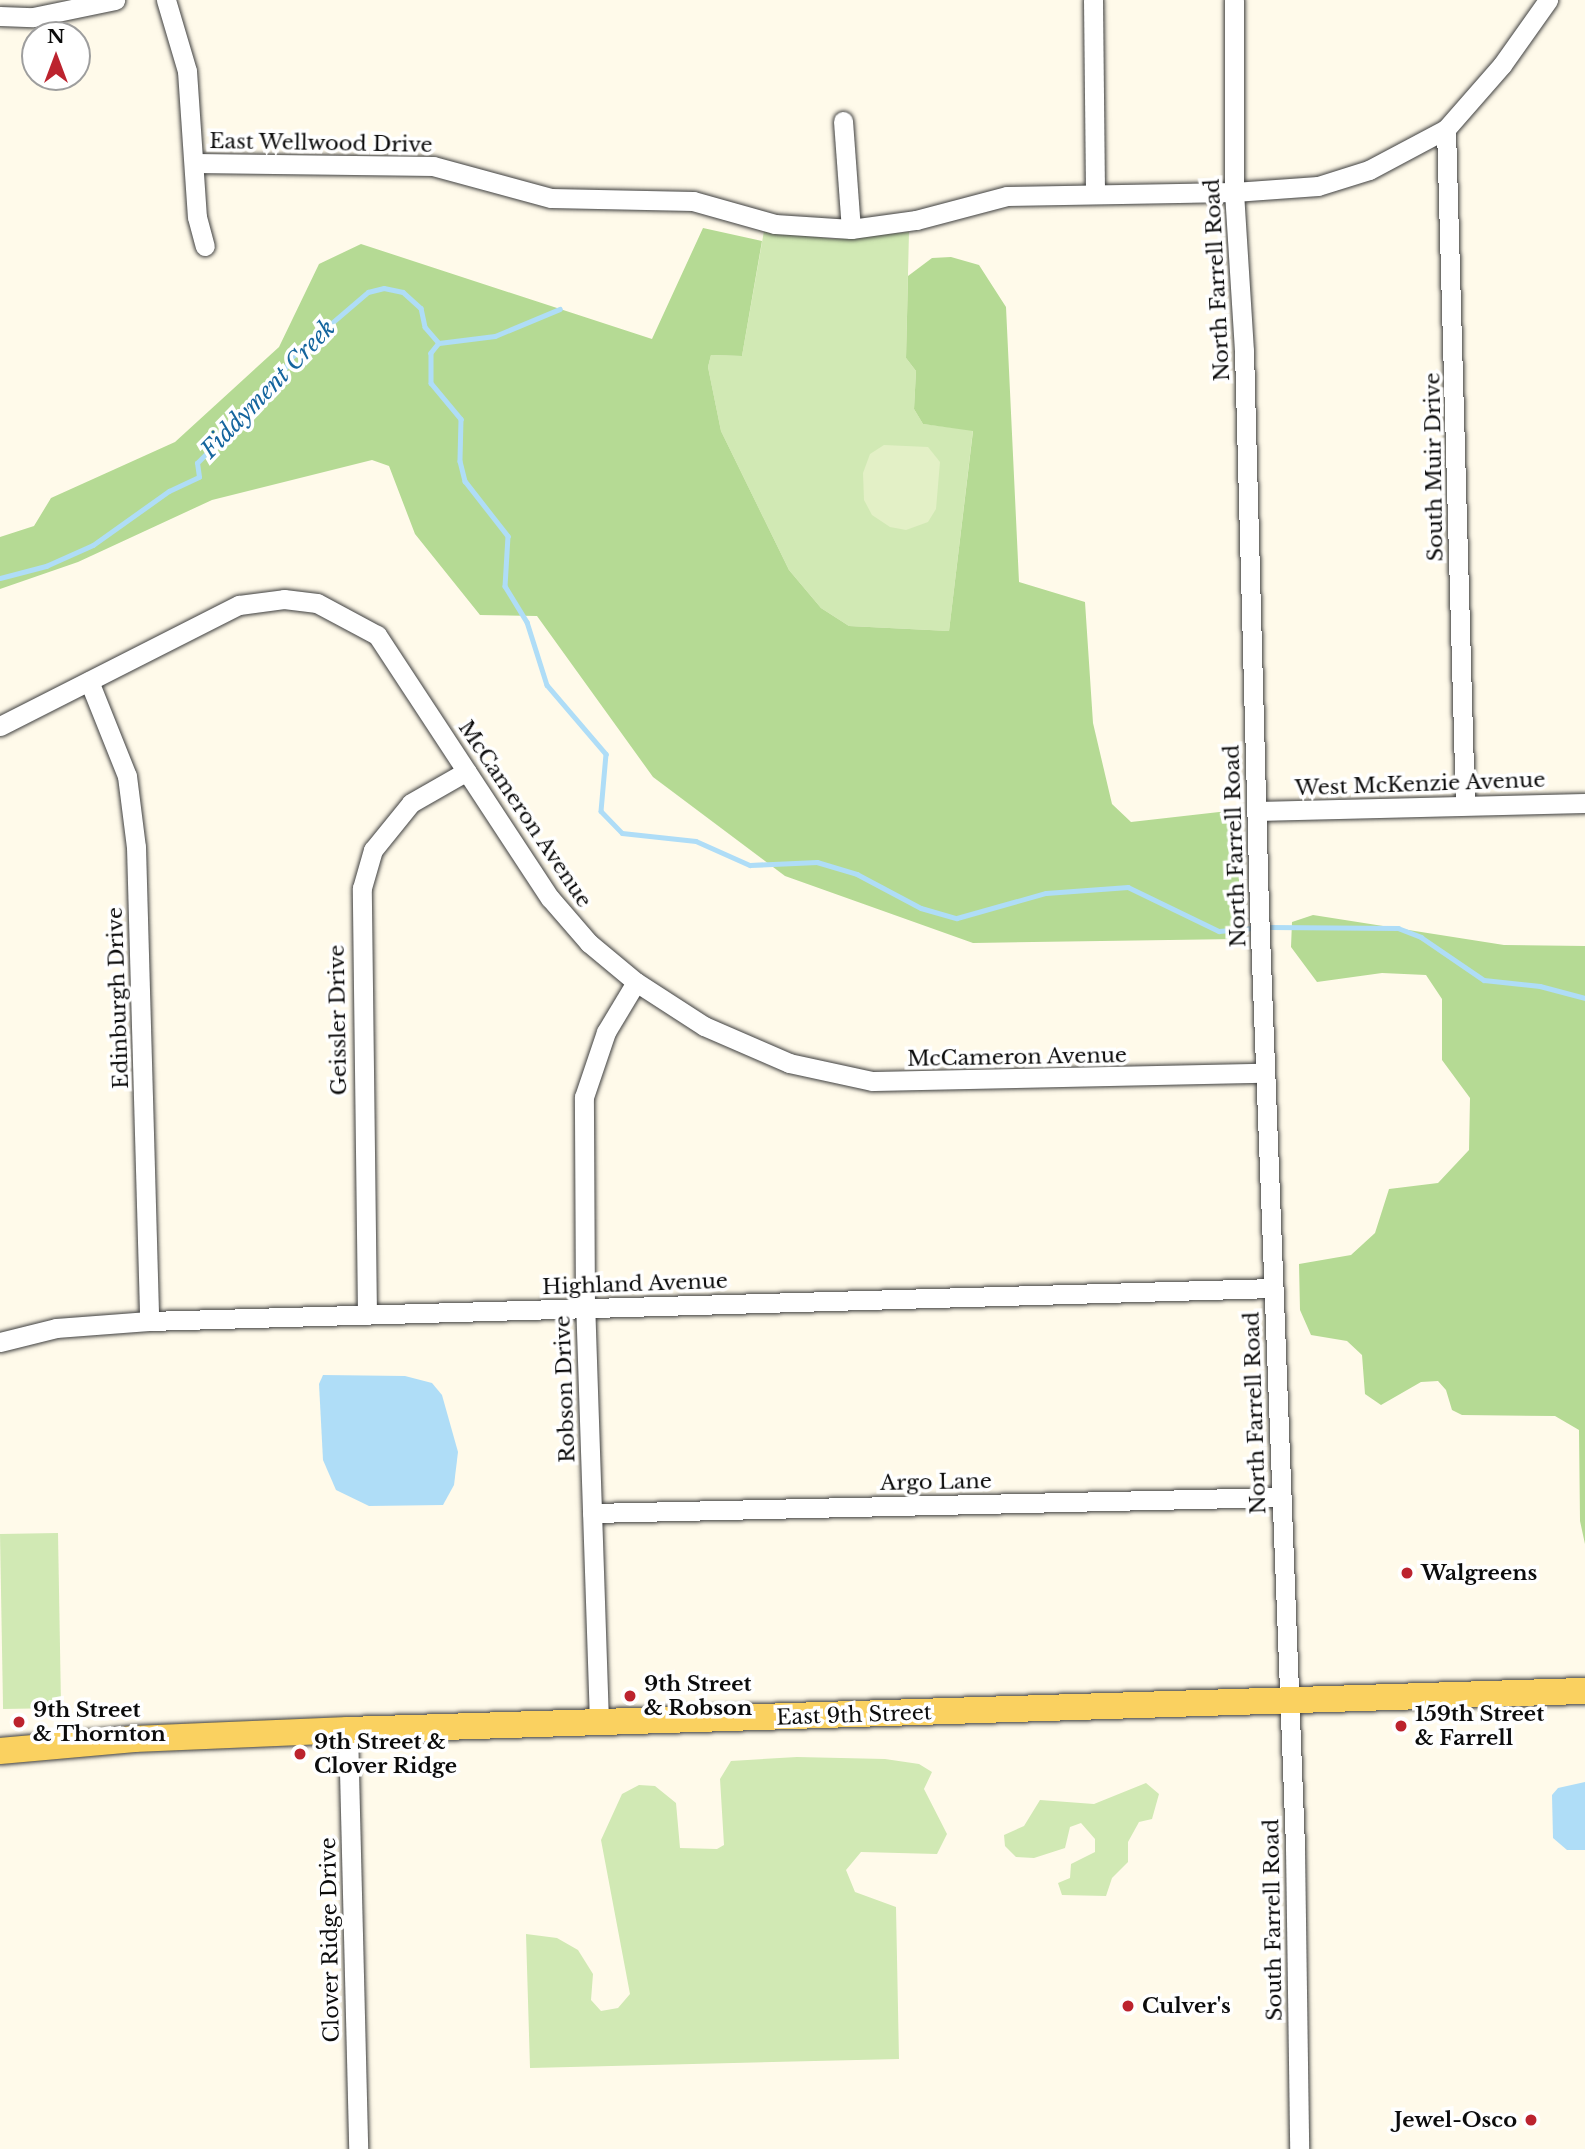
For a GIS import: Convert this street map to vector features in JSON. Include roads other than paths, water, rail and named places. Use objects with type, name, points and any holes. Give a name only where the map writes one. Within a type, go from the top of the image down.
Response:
[{"type":"main road","name":"East 9th Street","points":[[0,1751],[134,1739],[348,1730],[1288,1696],[1585,1691]]},
{"type":"street","points":[[0,16],[33,17],[115,0]]},
{"type":"street","points":[[166,0],[187,71],[197,217],[205,246]]},
{"type":"street","points":[[1093,0],[1095,194]]},
{"type":"street","name":"North Farrell Road","points":[[1234,0],[1234,192],[1244,351],[1260,940],[1288,1696]]},
{"type":"street","name":"East Wellwood Drive","points":[[195,163],[433,166],[551,198],[694,201],[775,224],[851,229],[916,220],[1007,196],[1296,189],[1342,180],[1394,158],[1446,129],[1502,65],[1548,0]]},
{"type":"street","points":[[843,121],[851,229]]},
{"type":"street","name":"South Muir Drive","points":[[1446,129],[1465,804]]},
{"type":"street","name":"McCameron Avenue","points":[[0,726],[239,605],[284,599],[317,603],[377,635],[550,898],[589,943],[636,982],[704,1026],[747,1046],[825,1074],[872,1081],[1265,1073]]},
{"type":"street","name":"Edinburgh Drive","points":[[89,681],[127,776],[136,847],[149,1321]]},
{"type":"street","name":"Geissler Drive","points":[[367,1315],[362,888],[373,850],[411,803],[467,771]]},
{"type":"street","name":"West McKenzie Avenue","points":[[1256,811],[1585,803]]},
{"type":"street","name":"Robson Drive","points":[[599,1722],[585,1308],[584,1097],[606,1032],[636,982]]},
{"type":"street","name":"Highland Avenue","points":[[0,1342],[56,1328],[149,1321],[1273,1288]]},
{"type":"street","name":"Argo Lane","points":[[592,1513],[1281,1497]]},
{"type":"street","name":"South Farrell Road","points":[[1288,1696],[1300,2149]]},
{"type":"street","name":"Clover Ridge Drive","points":[[348,1730],[358,2149]]},
{"type":"water","points":[[323,1375],[405,1376],[432,1383],[442,1395],[458,1452],[454,1485],[443,1505],[369,1506],[336,1490],[323,1460],[319,1384]]},
{"type":"water","points":[[1585,1782],[1585,1850],[1567,1850],[1553,1838],[1552,1795],[1558,1788]]},
{"type":"waterway","name":"Fiddyment Creek","points":[[0,578],[46,566],[93,545],[169,491],[199,477],[197,463],[275,384],[291,358],[368,292],[384,288],[403,292],[421,308],[425,327],[439,343]]},
{"type":"waterway","points":[[439,343],[495,336],[560,309]]},
{"type":"waterway","name":"Fiddyment Creek","points":[[439,343],[431,353],[431,383],[461,419],[460,461],[465,481],[508,536],[505,586],[527,622],[547,685],[606,754],[601,811],[622,833],[696,841],[750,865],[817,862],[857,874],[921,908],[957,918],[1046,893],[1128,887],[1219,931],[1255,928]]},
{"type":"waterway","name":"Fiddyment Creek","points":[[1263,927],[1398,928],[1421,937],[1484,980],[1540,986],[1585,998]]},
{"type":"place","name":"Walgreens","points":[[1407,1573]]},
{"type":"place","name":"9th Street & Robson","points":[[630,1696]]},
{"type":"place","name":"9th Street & Thornton","points":[[19,1722]]},
{"type":"place","name":"159th Street & Farrell","points":[[1401,1726]]},
{"type":"place","name":"9th Street & Clover Ridge","points":[[300,1754]]},
{"type":"place","name":"Culver's","points":[[1128,2006]]},
{"type":"place","name":"Jewel-Osco","points":[[1531,2120]]}]
